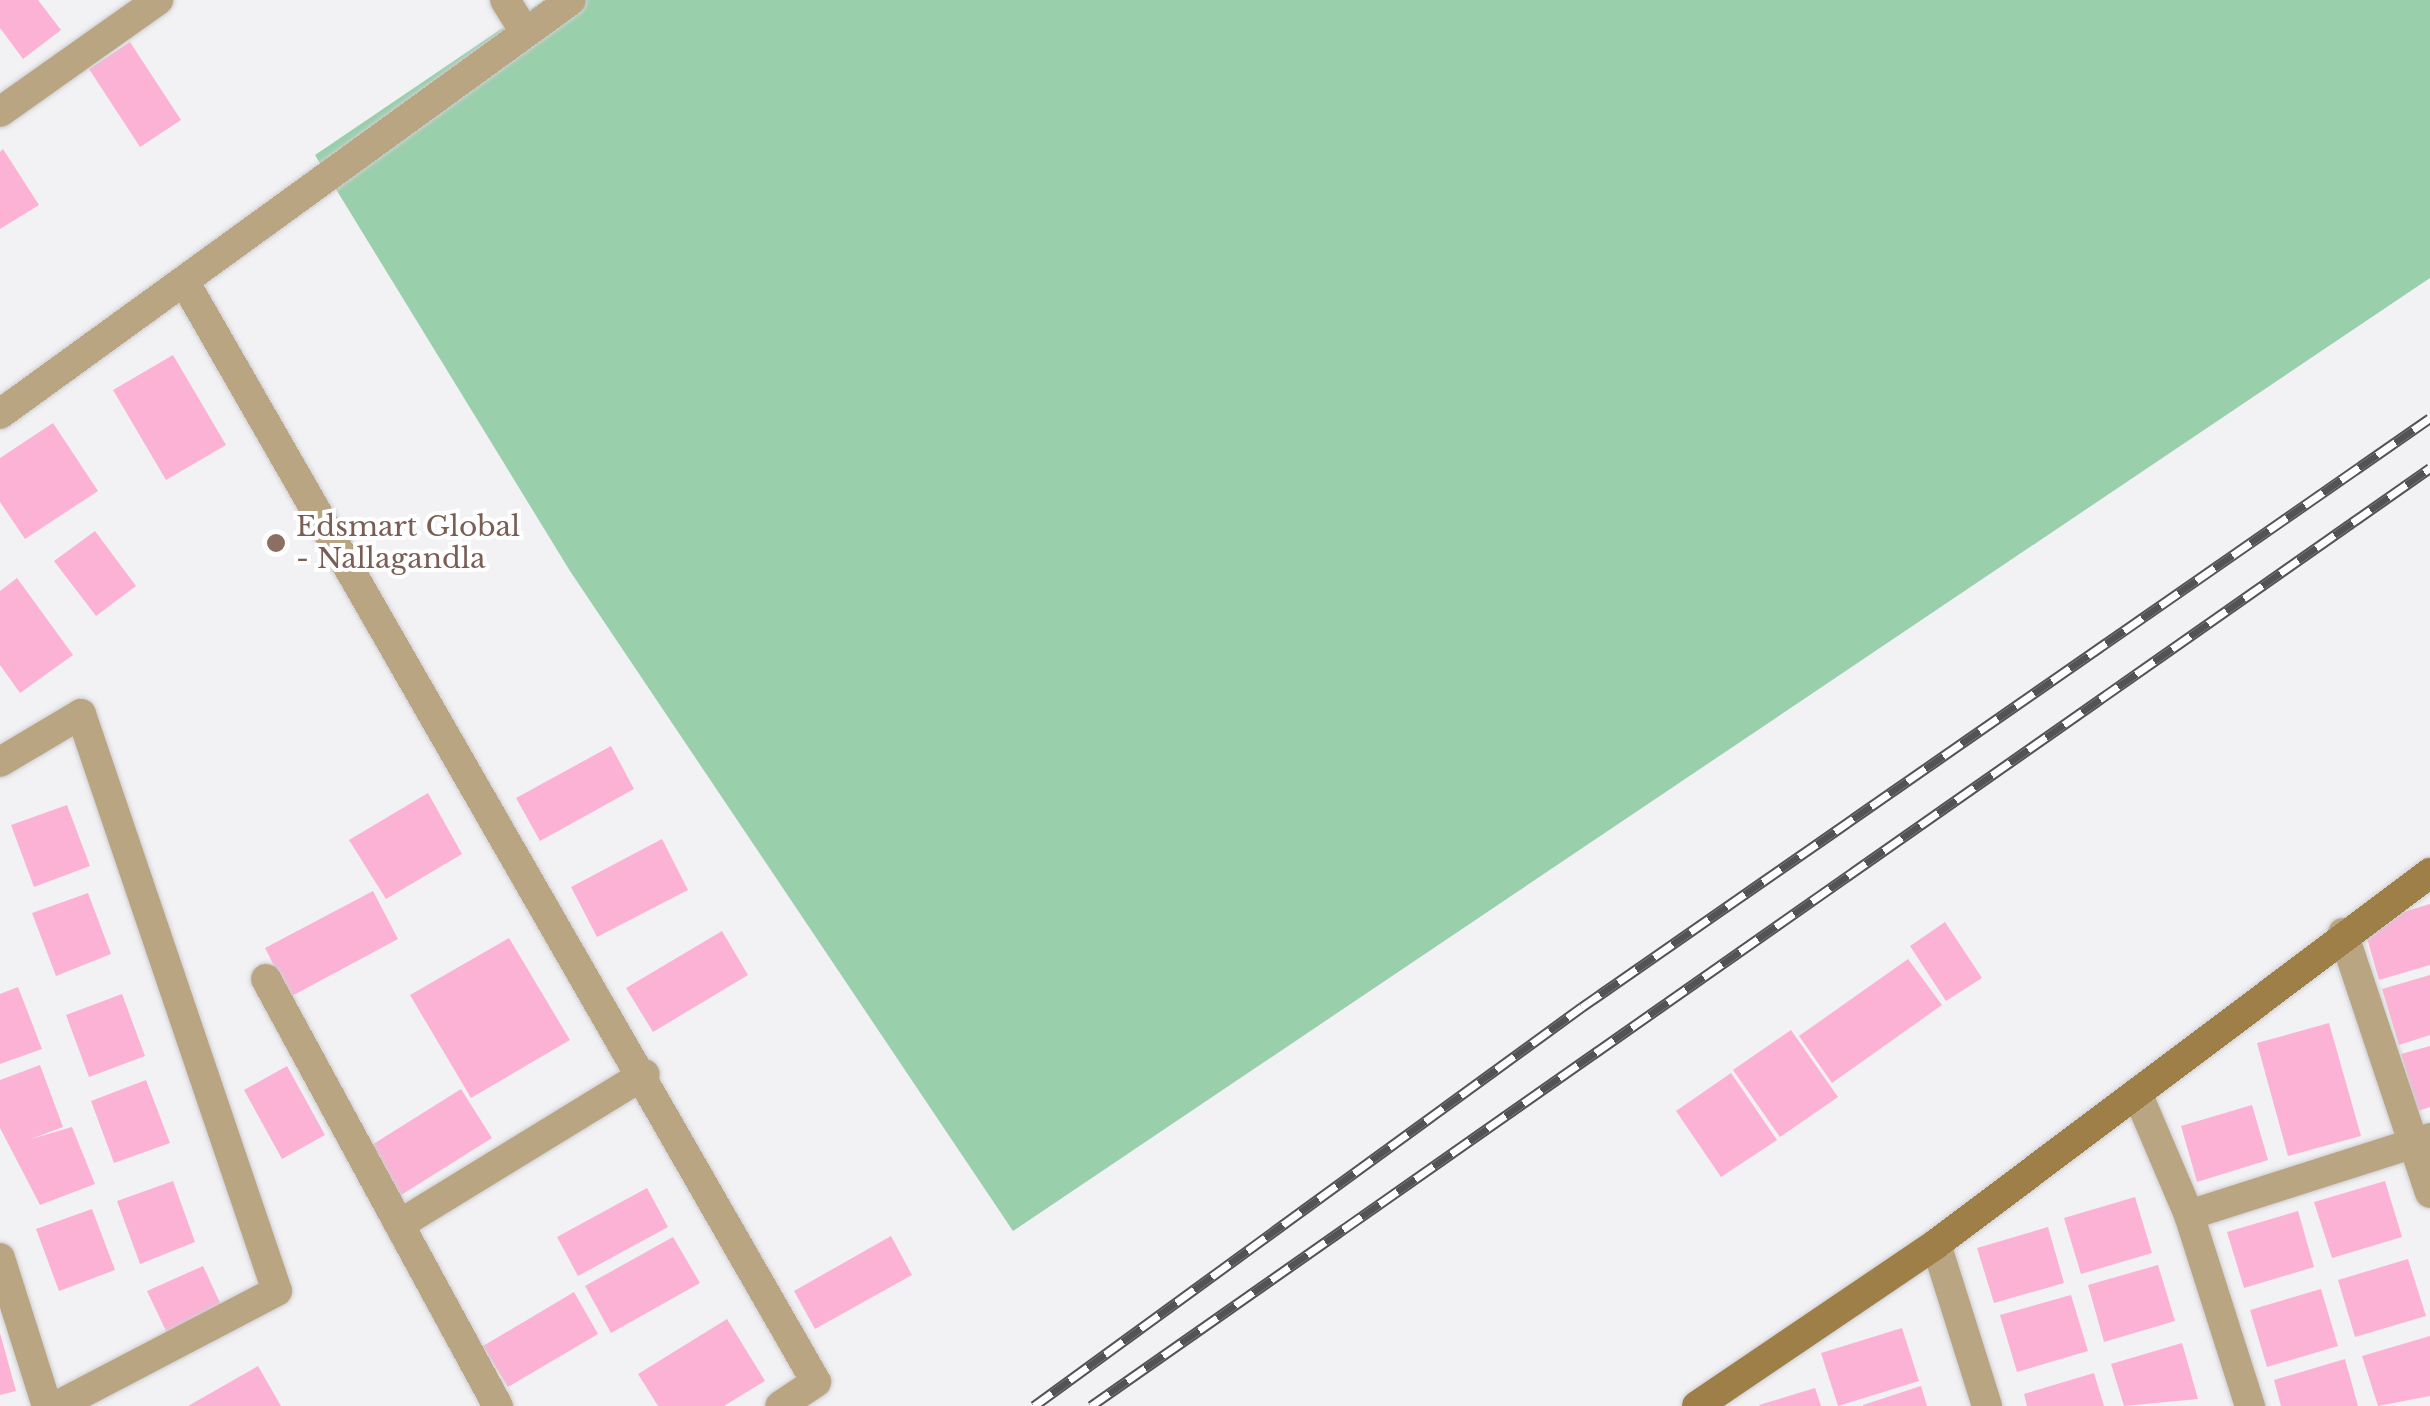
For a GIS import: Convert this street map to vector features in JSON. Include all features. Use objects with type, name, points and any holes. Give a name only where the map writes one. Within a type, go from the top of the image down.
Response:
[{"type":"street","points":[[0,112],[158,0]]},
{"type":"street","points":[[504,0],[524,31]]},
{"type":"street","points":[[0,414],[571,0]]},
{"type":"street","points":[[184,281],[645,1074],[816,1382],[780,1406]]},
{"type":"street","points":[[0,762],[81,714],[278,1291],[57,1406]]},
{"type":"street","points":[[1697,1406],[1936,1244],[2343,933],[2430,874]]},
{"type":"street","points":[[2343,933],[2422,1140],[2430,1193]]},
{"type":"street","points":[[266,979],[405,1221],[498,1406]]},
{"type":"street","points":[[405,1221],[645,1074]]},
{"type":"street","points":[[2137,1093],[2188,1215],[2250,1406]]},
{"type":"street","points":[[2188,1215],[2422,1140]]},
{"type":"street","points":[[1936,1244],[1987,1406]]},
{"type":"street","points":[[0,1258],[48,1406]]},
{"type":"green space","points":[[544,0],[2430,0],[2430,278],[1013,1231],[570,571],[315,155]]},
{"type":"building","points":[[0,0],[38,0],[61,30],[23,59],[0,28]]},
{"type":"building","points":[[130,42],[181,120],[140,147],[89,69]]},
{"type":"building","points":[[3,149],[39,205],[0,229],[0,152]]},
{"type":"building","points":[[173,355],[226,445],[166,480],[113,390]]},
{"type":"building","points":[[53,423],[98,491],[25,539],[0,502],[0,458]]},
{"type":"building","points":[[95,531],[136,586],[96,616],[54,561]]},
{"type":"building","points":[[17,578],[73,655],[20,693],[0,665],[0,591]]},
{"type":"building","points":[[611,746],[634,789],[540,841],[516,798]]},
{"type":"building","points":[[428,793],[462,854],[386,899],[349,840]]},
{"type":"building","points":[[67,805],[90,866],[34,887],[11,825]]},
{"type":"building","points":[[662,839],[688,890],[597,937],[571,887]]},
{"type":"building","points":[[373,891],[398,939],[290,997],[265,948]]},
{"type":"building","points":[[88,893],[111,954],[56,976],[32,913]]},
{"type":"building","points":[[2430,904],[2430,965],[2379,980],[2363,924]]},
{"type":"building","points":[[1945,922],[1982,978],[1946,1001],[1910,946]]},
{"type":"building","points":[[722,931],[748,975],[653,1032],[626,988]]},
{"type":"building","points":[[509,938],[570,1040],[471,1098],[410,995]]},
{"type":"building","points":[[1908,959],[1942,1005],[1832,1083],[1799,1036]]},
{"type":"building","points":[[2430,975],[2430,1035],[2399,1045],[2382,989]]},
{"type":"building","points":[[18,987],[42,1049],[0,1064],[0,994]]},
{"type":"building","points":[[122,994],[145,1056],[89,1077],[66,1015]]},
{"type":"building","points":[[2329,1023],[2361,1136],[2288,1156],[2257,1043]]},
{"type":"building","points":[[1791,1030],[1838,1097],[1780,1137],[1733,1070]]},
{"type":"building","points":[[2430,1046],[2430,1107],[2418,1111],[2401,1054]]},
{"type":"building","points":[[40,1065],[63,1127],[31,1139],[72,1127],[95,1184],[40,1205],[0,1128],[0,1080]]},
{"type":"building","points":[[287,1066],[325,1135],[282,1159],[244,1090]]},
{"type":"building","points":[[1731,1073],[1777,1140],[1721,1177],[1676,1111]]},
{"type":"building","points":[[146,1080],[170,1143],[114,1163],[91,1101]]},
{"type":"building","points":[[461,1089],[492,1138],[398,1197],[367,1148]]},
{"type":"building","points":[[2252,1105],[2268,1160],[2197,1182],[2181,1126]]},
{"type":"building","points":[[173,1181],[195,1242],[140,1264],[117,1201]]},
{"type":"building","points":[[2385,1181],[2402,1237],[2332,1258],[2314,1202]]},
{"type":"building","points":[[647,1188],[668,1227],[578,1276],[557,1237]]},
{"type":"building","points":[[2135,1197],[2152,1253],[2081,1274],[2064,1218]]},
{"type":"building","points":[[92,1209],[115,1270],[59,1291],[36,1229]]},
{"type":"building","points":[[2298,1211],[2314,1267],[2244,1288],[2227,1232]]},
{"type":"building","points":[[2048,1227],[2064,1283],[1994,1303],[1977,1248]]},
{"type":"building","points":[[891,1236],[912,1275],[815,1329],[794,1291]]},
{"type":"building","points":[[673,1237],[700,1283],[611,1333],[585,1286]]},
{"type":"building","points":[[2408,1259],[2426,1316],[2355,1337],[2338,1280]]},
{"type":"building","points":[[2158,1265],[2175,1321],[2104,1342],[2088,1285]]},
{"type":"building","points":[[203,1266],[222,1307],[167,1333],[147,1291]]},
{"type":"building","points":[[2321,1289],[2338,1346],[2267,1367],[2250,1310]]},
{"type":"building","points":[[574,1292],[598,1334],[508,1387],[483,1346]]},
{"type":"building","points":[[2071,1295],[2088,1351],[2017,1372],[2000,1315]]},
{"type":"building","points":[[727,1319],[765,1381],[724,1406],[658,1406],[638,1374]]},
{"type":"building","points":[[1902,1328],[1919,1381],[1838,1406],[1821,1353]]},
{"type":"building","points":[[0,1333],[16,1391],[0,1395]]},
{"type":"building","points":[[2430,1336],[2430,1396],[2378,1406],[2362,1356]]},
{"type":"building","points":[[2182,1343],[2198,1399],[2124,1406],[2111,1364]]},
{"type":"building","points":[[2345,1359],[2358,1406],[2281,1406],[2274,1380]]},
{"type":"building","points":[[258,1366],[281,1406],[188,1406]]},
{"type":"building","points":[[2094,1373],[2104,1406],[2027,1406],[2024,1394]]},
{"type":"building","points":[[1921,1386],[1927,1406],[1863,1406],[1863,1405]]},
{"type":"building","points":[[1815,1388],[1821,1406],[1759,1405]]},
{"type":"railway","points":[[1034,1406],[1582,1007],[2430,418]]},
{"type":"railway","points":[[1091,1406],[2430,468]]},
{"type":"place","name":"Edsmart Global - Nallagandla","points":[[276,543]]}]
